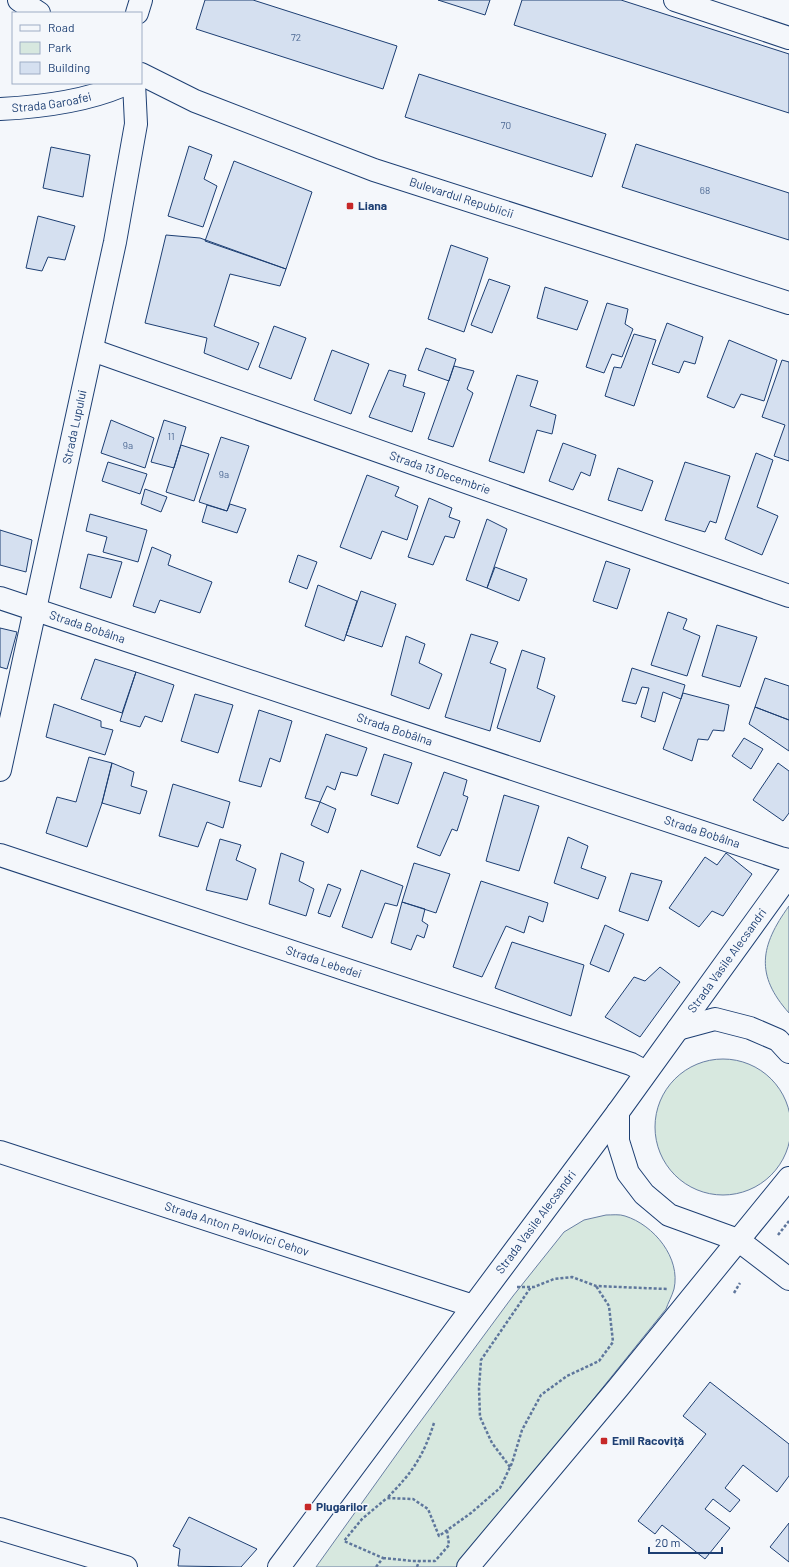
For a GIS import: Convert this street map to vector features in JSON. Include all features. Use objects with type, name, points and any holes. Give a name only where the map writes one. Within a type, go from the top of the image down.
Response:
[{"type":"street","points":[[19,0],[37,12]]},
{"type":"street","points":[[137,12],[141,0]]},
{"type":"street","points":[[675,0],[789,38]]},
{"type":"street","name":"Bulevardul Republicii","points":[[142,74],[195,101],[374,170],[789,303]]},
{"type":"street","name":"Strada Garoafei","points":[[0,109],[73,101],[99,95],[121,84]]},
{"type":"street","name":"Strada Lupului","points":[[0,770],[115,242],[136,124],[134,84]]},
{"type":"street","name":"Strada 13 Decembrie","points":[[92,350],[789,596]]},
{"type":"street","name":"Strada Bobâlna","points":[[0,598],[789,860]]},
{"type":"street","name":"Strada Lebedei","points":[[0,855],[631,1064],[646,1072]]},
{"type":"street","name":"Strada Vasile Alecsandri","points":[[279,1567],[618,1112],[789,875]]},
{"type":"street","points":[[678,1029],[715,1019],[750,1028],[778,1040],[789,1052]]},
{"type":"street","points":[[618,1112],[618,1141],[628,1173],[644,1194],[668,1215],[738,1240],[789,1279]]},
{"type":"street","name":"Strada Anton Pavlovici Cehov","points":[[0,1152],[473,1306]]},
{"type":"street","points":[[468,1567],[618,1388],[789,1178]]},
{"type":"street","points":[[0,1529],[126,1567]]},
{"type":"path","points":[[778,1235],[789,1221]]},
{"type":"path","points":[[516,1288],[531,1287],[554,1279],[572,1277],[596,1286],[670,1289]]},
{"type":"path","points":[[734,1293],[740,1283]]},
{"type":"path","points":[[387,1498],[413,1499],[428,1509],[439,1536],[471,1513],[500,1488],[510,1467],[522,1430],[542,1395],[567,1376],[599,1361],[613,1342],[609,1306],[596,1286]]},
{"type":"path","points":[[510,1467],[492,1443],[480,1417],[479,1388],[481,1360],[531,1287]]},
{"type":"path","points":[[434,1423],[426,1446],[407,1478],[387,1498],[362,1519],[344,1541],[383,1558],[435,1561],[448,1545],[447,1530]]},
{"type":"path","points":[[376,1567],[383,1558]]},
{"type":"path","points":[[417,1567],[420,1561]]},
{"type":"green space","points":[[789,906],[789,1013],[778,999],[771,986],[766,973],[765,960],[767,947],[772,934]]},
{"type":"green space","points":[[710,1060],[736,1060],[749,1064],[761,1071],[771,1079],[779,1089],[786,1101],[790,1114],[790,1140],[786,1153],[779,1165],[771,1175],[761,1183],[749,1190],[736,1194],[710,1194],[697,1190],[685,1183],[675,1175],[667,1165],[660,1153],[656,1140],[656,1114],[660,1101],[667,1089],[675,1079],[685,1071],[697,1064]]},
{"type":"green space","points":[[606,1215],[623,1215],[636,1220],[655,1235],[663,1244],[673,1266],[675,1277],[674,1289],[666,1309],[458,1567],[316,1567],[409,1437],[513,1296],[564,1232],[584,1220]]},
{"type":"building","points":[[205,0],[253,0],[397,46],[383,89],[196,29]]},
{"type":"building","points":[[438,0],[490,0],[485,15]]},
{"type":"building","points":[[522,0],[621,0],[789,54],[789,113],[514,25]]},
{"type":"building","points":[[419,74],[606,134],[592,177],[405,117]]},
{"type":"building","points":[[636,144],[789,193],[789,240],[622,187]]},
{"type":"building","points":[[189,146],[212,155],[204,179],[217,186],[203,227],[168,216]]},
{"type":"building","points":[[51,147],[90,155],[83,197],[43,188]]},
{"type":"building","points":[[234,161],[312,192],[286,269],[205,241]]},
{"type":"building","points":[[38,216],[75,226],[65,260],[48,257],[42,271],[26,268]]},
{"type":"building","points":[[166,235],[200,238],[286,269],[280,286],[230,274],[214,326],[259,343],[248,370],[204,353],[207,338],[145,323]]},
{"type":"building","points":[[451,245],[488,258],[464,332],[428,319]]},
{"type":"building","points":[[489,279],[510,286],[492,333],[471,325]]},
{"type":"building","points":[[545,287],[588,301],[577,330],[537,318]]},
{"type":"building","points":[[607,303],[628,309],[625,324],[633,329],[622,357],[612,354],[604,373],[586,367]]},
{"type":"building","points":[[667,323],[703,337],[695,364],[684,361],[679,373],[652,364]]},
{"type":"building","points":[[274,326],[306,338],[291,379],[259,367]]},
{"type":"building","points":[[634,334],[656,340],[634,406],[605,396],[614,367],[621,368]]},
{"type":"building","points":[[729,340],[777,360],[764,401],[741,394],[734,408],[707,397]]},
{"type":"building","points":[[426,348],[456,359],[449,381],[418,370]]},
{"type":"building","points":[[332,350],[369,364],[351,414],[314,400]]},
{"type":"building","points":[[782,360],[789,362],[789,461],[774,456],[785,425],[762,417]]},
{"type":"building","points":[[454,366],[474,371],[467,389],[473,393],[453,447],[428,439]]},
{"type":"building","points":[[389,370],[406,375],[403,386],[425,393],[412,432],[369,417]]},
{"type":"building","points":[[517,375],[538,381],[530,406],[556,415],[552,434],[537,430],[524,473],[489,461]]},
{"type":"building","points":[[111,420],[154,438],[145,468],[101,453]]},
{"type":"building","points":[[164,420],[186,427],[174,468],[151,462]]},
{"type":"building","points":[[221,437],[249,446],[227,511],[199,502]]},
{"type":"building","points":[[563,443],[596,455],[590,476],[581,472],[573,490],[549,481]]},
{"type":"building","points":[[181,445],[209,454],[194,501],[166,492]]},
{"type":"building","points":[[756,453],[773,460],[757,507],[778,516],[762,555],[725,539]]},
{"type":"building","points":[[108,462],[147,474],[140,494],[102,481]]},
{"type":"building","points":[[685,462],[730,476],[716,523],[710,521],[705,532],[665,520]]},
{"type":"building","points":[[618,468],[653,481],[642,511],[608,500]]},
{"type":"building","points":[[367,475],[399,487],[395,496],[418,506],[407,540],[382,531],[371,559],[340,547]]},
{"type":"building","points":[[145,489],[167,497],[161,512],[141,504]]},
{"type":"building","points":[[429,498],[452,508],[449,517],[460,521],[454,538],[445,536],[433,565],[408,557]]},
{"type":"building","points":[[230,504],[246,509],[237,533],[202,522],[207,505],[227,511]]},
{"type":"building","points":[[90,514],[147,530],[138,562],[103,552],[107,537],[86,531]]},
{"type":"building","points":[[487,519],[507,529],[487,588],[466,580]]},
{"type":"building","points":[[0,530],[32,540],[26,572],[0,565]]},
{"type":"building","points":[[152,547],[171,555],[168,565],[212,582],[200,613],[160,600],[155,613],[133,606]]},
{"type":"building","points":[[88,554],[122,562],[111,598],[80,588]]},
{"type":"building","points":[[298,555],[317,562],[307,589],[289,582]]},
{"type":"building","points":[[606,561],[630,569],[617,609],[593,601]]},
{"type":"building","points":[[495,567],[527,579],[519,601],[487,588]]},
{"type":"building","points":[[318,585],[357,601],[344,641],[305,626]]},
{"type":"building","points":[[361,591],[396,604],[382,647],[346,635]]},
{"type":"building","points":[[668,612],[687,619],[683,629],[700,636],[687,676],[651,665]]},
{"type":"building","points":[[717,625],[757,637],[740,687],[702,676]]},
{"type":"building","points":[[0,628],[17,632],[7,669],[0,667]]},
{"type":"building","points":[[471,634],[498,642],[490,663],[506,669],[490,731],[445,717]]},
{"type":"building","points":[[406,636],[425,644],[419,663],[442,674],[429,709],[391,695]]},
{"type":"building","points":[[522,650],[545,658],[537,688],[555,696],[540,742],[497,728]]},
{"type":"building","points":[[95,659],[136,672],[122,713],[81,699]]},
{"type":"building","points":[[632,668],[685,685],[681,699],[663,692],[655,722],[641,717],[649,688],[642,687],[636,704],[622,701]]},
{"type":"building","points":[[136,672],[174,685],[162,722],[145,716],[140,727],[120,721]]},
{"type":"building","points":[[765,678],[789,686],[789,720],[755,707]]},
{"type":"building","points":[[683,693],[729,705],[724,731],[713,730],[708,740],[698,739],[692,761],[663,749]]},
{"type":"building","points":[[195,694],[233,705],[218,753],[181,741]]},
{"type":"building","points":[[54,704],[101,721],[101,727],[113,730],[105,755],[46,737]]},
{"type":"building","points":[[755,707],[789,720],[789,751],[749,724]]},
{"type":"building","points":[[259,710],[292,721],[280,762],[270,758],[261,787],[239,781]]},
{"type":"building","points":[[326,734],[367,748],[357,776],[341,772],[335,790],[327,786],[320,802],[305,798]]},
{"type":"building","points":[[744,738],[763,749],[751,769],[732,756]]},
{"type":"building","points":[[384,754],[412,763],[398,804],[371,795]]},
{"type":"building","points":[[89,757],[112,763],[102,803],[87,847],[46,833],[57,797],[76,802]]},
{"type":"building","points":[[112,763],[134,772],[131,786],[147,791],[140,814],[102,803]]},
{"type":"building","points":[[778,763],[789,771],[789,813],[783,821],[753,800]]},
{"type":"building","points":[[444,772],[467,780],[463,795],[468,797],[457,831],[452,829],[440,856],[417,847]]},
{"type":"building","points":[[173,784],[230,802],[223,828],[207,822],[198,847],[159,836]]},
{"type":"building","points":[[504,795],[539,806],[519,871],[486,861]]},
{"type":"building","points":[[320,802],[336,809],[328,833],[311,825]]},
{"type":"building","points":[[568,837],[588,846],[581,868],[606,877],[598,899],[554,883]]},
{"type":"building","points":[[220,839],[241,845],[236,860],[256,869],[247,900],[206,890]]},
{"type":"building","points":[[281,853],[304,862],[299,881],[314,889],[306,916],[269,904]]},
{"type":"building","points":[[726,853],[752,874],[723,916],[712,911],[699,927],[669,908],[705,857],[717,865]]},
{"type":"building","points":[[414,863],[450,874],[436,913],[402,902]]},
{"type":"building","points":[[361,870],[403,886],[397,906],[385,903],[372,938],[342,927]]},
{"type":"building","points":[[631,873],[662,881],[648,921],[619,911]]},
{"type":"building","points":[[481,881],[548,903],[543,922],[529,916],[524,933],[506,926],[482,977],[453,967]]},
{"type":"building","points":[[328,884],[341,889],[330,917],[318,913]]},
{"type":"building","points":[[402,902],[425,909],[422,921],[428,925],[424,938],[417,935],[411,950],[391,943]]},
{"type":"building","points":[[605,925],[624,934],[609,972],[590,964]]},
{"type":"building","points":[[512,942],[584,965],[571,1016],[495,988]]},
{"type":"building","points":[[660,967],[680,982],[640,1037],[605,1017],[634,977],[645,981]]},
{"type":"building","points":[[710,1382],[789,1444],[789,1476],[777,1492],[743,1465],[725,1488],[740,1500],[730,1512],[713,1499],[705,1509],[730,1528],[705,1559],[662,1525],[655,1534],[638,1521],[706,1434],[683,1416]]},
{"type":"building","points":[[189,1517],[257,1549],[241,1567],[178,1566],[180,1549],[173,1546]]},
{"type":"building","points":[[789,1523],[789,1562],[770,1547]]},
{"type":"place","name":"Liana","points":[[350,206]]},
{"type":"place","name":"Emil Racoviță","points":[[604,1441]]},
{"type":"place","name":"Plugarilor","points":[[308,1507]]}]
